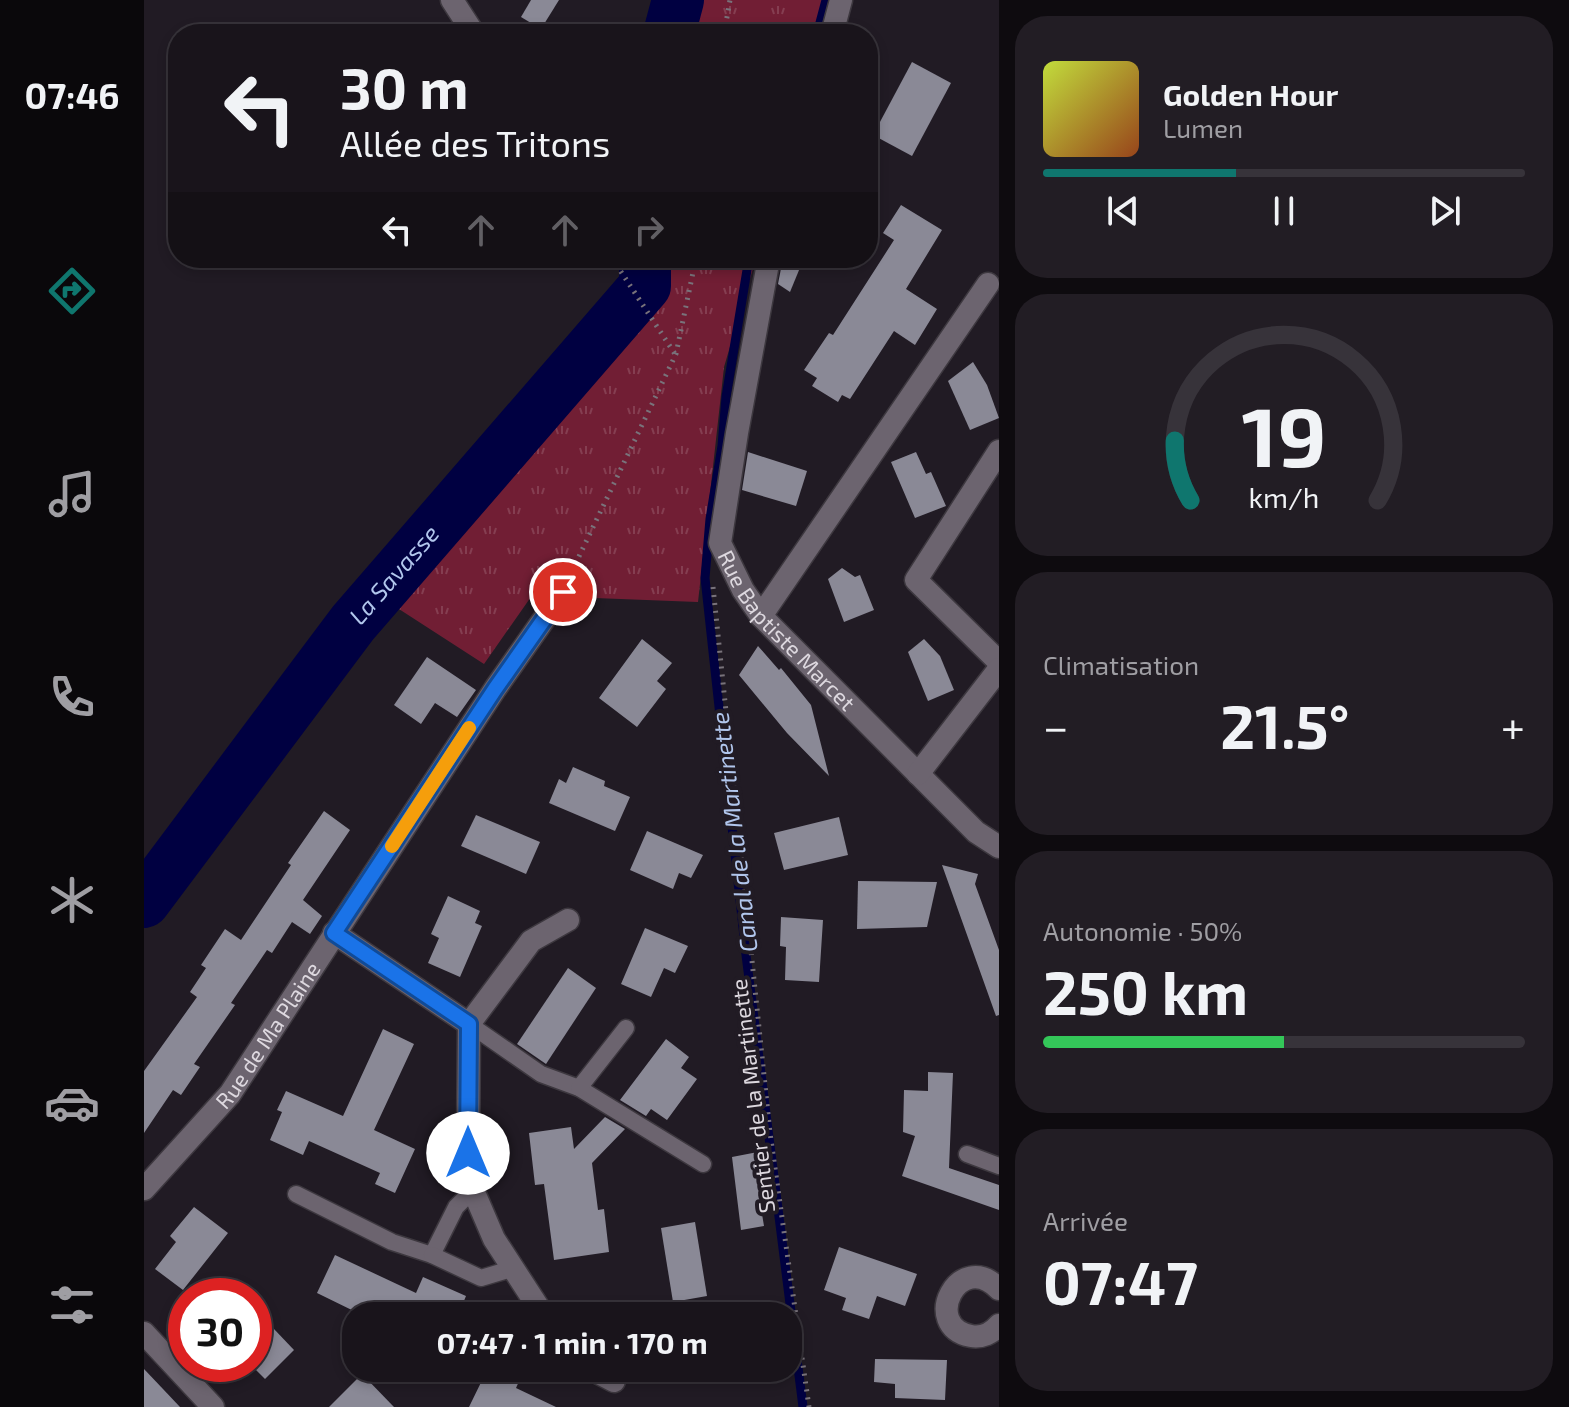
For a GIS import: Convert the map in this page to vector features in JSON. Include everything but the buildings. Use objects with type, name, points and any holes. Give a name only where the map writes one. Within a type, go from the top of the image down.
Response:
[{"type":"street","points":[[452,0],[468,24]]},
{"type":"street","points":[[835,24],[841,0]]},
{"type":"street","name":"Rue Baptiste Marcet","points":[[767,268],[720,543],[743,590],[761,616],[976,832],[999,847]]},
{"type":"street","points":[[761,616],[988,284]]},
{"type":"street","points":[[999,451],[916,580],[999,662]]},
{"type":"street","name":"Rue de Ma Plaine","points":[[144,1189],[230,1094],[486,702],[563,592]]},
{"type":"street","points":[[918,774],[999,669]]},
{"type":"street","points":[[534,1302],[494,1239],[473,1190],[468,1153],[469,1024],[531,941],[568,920]]},
{"type":"street","points":[[334,933],[469,1024]]},
{"type":"street","points":[[998,1330],[977,1337],[957,1331],[946,1313],[946,1303],[956,1285],[964,1280],[983,1278],[999,1289]]},
{"type":"street","points":[[144,1333],[213,1407]]},
{"type":"lane","points":[[469,1024],[541,1074],[579,1088],[703,1164]]},
{"type":"lane","points":[[579,1088],[626,1028]]},
{"type":"lane","points":[[967,1154],[999,1166]]},
{"type":"lane","points":[[432,1255],[456,1207],[473,1190]]},
{"type":"lane","points":[[296,1194],[392,1242],[432,1255],[481,1278],[511,1269]]},
{"type":"path","points":[[726,24],[730,0]]},
{"type":"path","points":[[618,268],[676,354]]},
{"type":"path","points":[[563,592],[676,354],[694,268]]},
{"type":"path","name":"Sentier de la Martinette","points":[[720,543],[713,577],[714,609],[770,1133],[809,1407]]},
{"type":"green space","points":[[691,0],[831,0],[824,24],[684,24]]},
{"type":"green space","points":[[661,268],[753,268],[724,367],[698,602],[595,598],[547,574],[484,664],[385,600],[662,295]]},
{"type":"waterway","name":"La Savasse","points":[[672,24],[678,0]]},
{"type":"waterway","name":"Canal de la Martinette","points":[[820,24],[826,0]]},
{"type":"waterway","name":"La Savasse","points":[[144,902],[353,623],[645,286],[645,268]]},
{"type":"waterway","name":"Canal de la Martinette","points":[[747,268],[726,397],[705,578],[746,955],[803,1407]]},
{"type":"slow traffic","points":[[392,846],[469,728]]},
{"type":"route","points":[[468,1153],[469,1024],[334,933],[563,592]]}]
